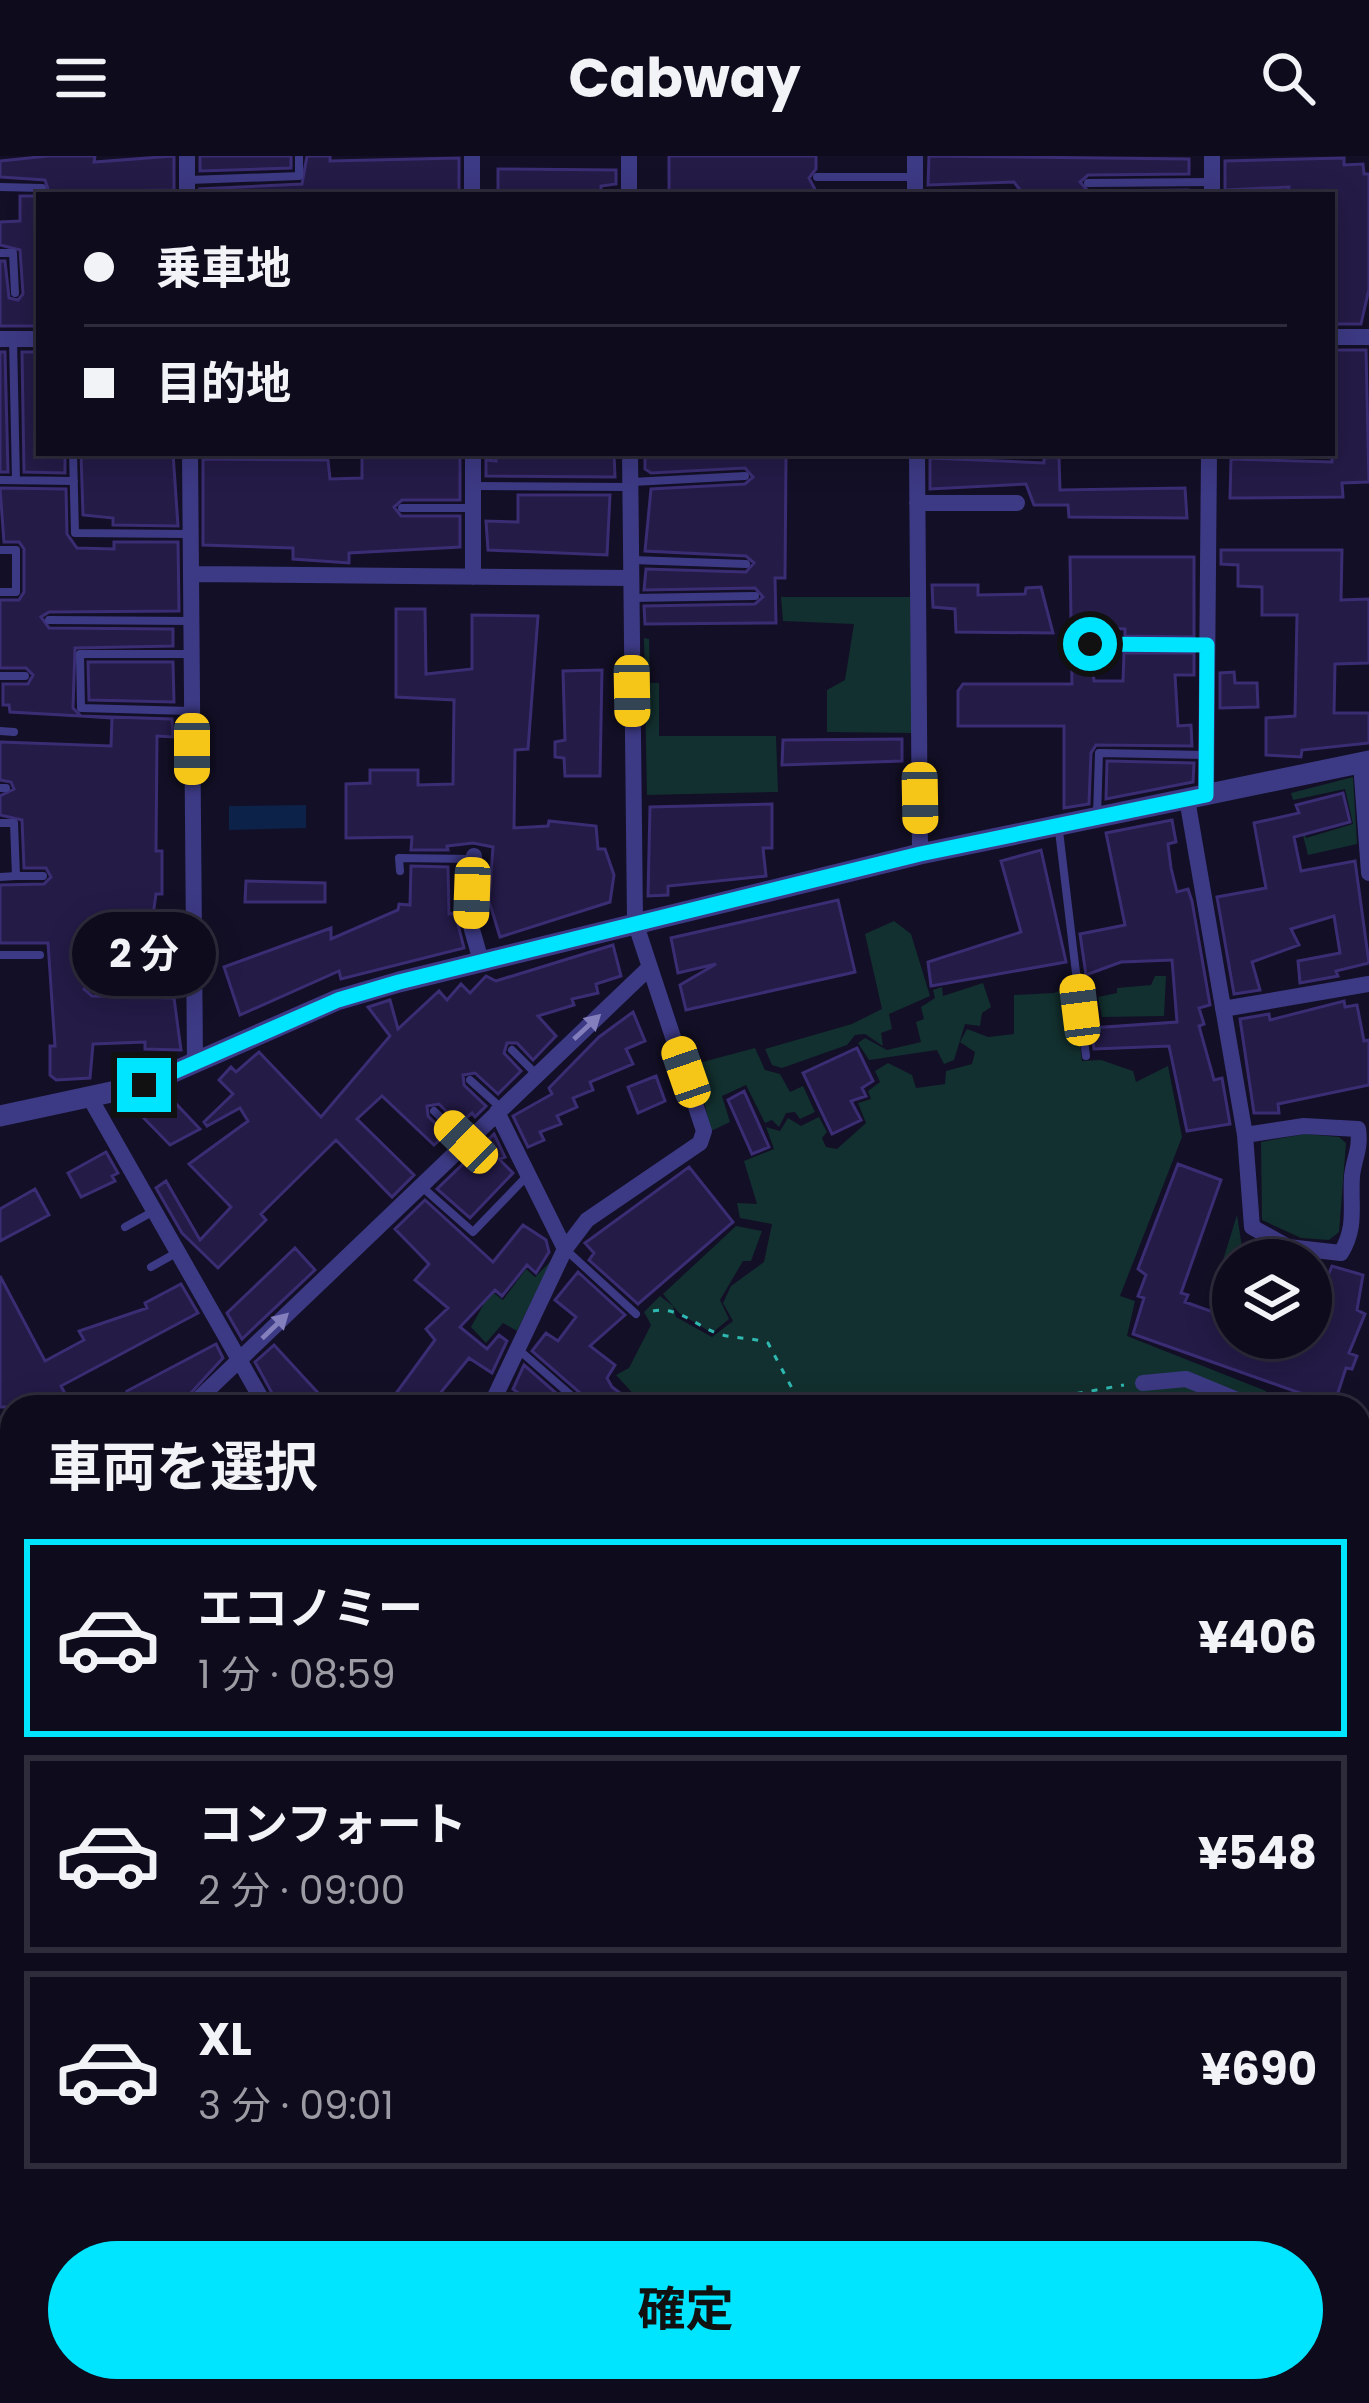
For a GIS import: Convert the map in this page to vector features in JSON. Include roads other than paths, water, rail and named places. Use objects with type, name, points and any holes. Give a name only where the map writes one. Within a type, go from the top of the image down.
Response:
[{"type":"street","points":[[187,156],[187,188]]},
{"type":"street","points":[[472,156],[472,192]]},
{"type":"street","points":[[629,156],[629,192]]},
{"type":"street","points":[[915,156],[915,186]]},
{"type":"street","points":[[1212,156],[1212,189]]},
{"type":"street","points":[[1335,337],[1369,337]]},
{"type":"street","points":[[190,456],[195,1064]]},
{"type":"street","points":[[473,456],[473,577]]},
{"type":"street","points":[[496,1395],[565,1249],[587,1220],[700,1143],[704,1132],[635,922],[630,456]]},
{"type":"street","points":[[917,456],[920,854]]},
{"type":"street","points":[[1209,456],[1206,755],[1196,797],[1223,1009],[1245,1135],[1252,1227],[1288,1247],[1341,1253],[1354,1232],[1352,1170],[1361,1154],[1363,1122],[1245,1135]]},
{"type":"street","points":[[917,503],[1017,503]]},
{"type":"street","points":[[191,574],[473,577],[631,569]]},
{"type":"street","points":[[0,1116],[144,1085],[338,1000],[481,961],[920,854],[1365,762],[1369,873]]},
{"type":"street","points":[[474,857],[471,926],[481,961]]},
{"type":"street","points":[[203,1395],[650,968]]},
{"type":"street","points":[[1223,1009],[1369,984]]},
{"type":"street","points":[[90,1098],[259,1395]]},
{"type":"street","points":[[499,1110],[565,1249]]},
{"type":"street","points":[[1143,1383],[1186,1379],[1225,1395]]},
{"type":"lane","points":[[187,188],[299,176],[298,156]]},
{"type":"lane","points":[[817,177],[915,186]]},
{"type":"lane","points":[[1088,183],[1212,189]]},
{"type":"lane","points":[[0,187],[42,188]]},
{"type":"lane","points":[[0,253],[13,253],[15,293]]},
{"type":"lane","points":[[7,339],[16,480]]},
{"type":"lane","points":[[0,415],[15,415]]},
{"type":"lane","points":[[73,456],[75,533],[190,534]]},
{"type":"lane","points":[[473,486],[631,485],[745,476]]},
{"type":"lane","points":[[0,480],[74,481]]},
{"type":"lane","points":[[401,508],[473,508]]},
{"type":"lane","points":[[0,550],[16,550],[16,592],[0,592]]},
{"type":"lane","points":[[631,569],[746,564]]},
{"type":"lane","points":[[631,598],[754,596]]},
{"type":"lane","points":[[49,620],[191,621]]},
{"type":"lane","points":[[1090,644],[1207,645]]},
{"type":"lane","points":[[191,654],[80,654],[81,708],[192,711]]},
{"type":"lane","points":[[0,676],[25,676]]},
{"type":"lane","points":[[0,731],[14,732]]},
{"type":"lane","points":[[1097,818],[1099,753],[1206,755]]},
{"type":"lane","points":[[0,823],[14,823],[16,876]]},
{"type":"lane","points":[[1058,826],[1086,1056]]},
{"type":"lane","points":[[400,871],[399,858],[474,857]]},
{"type":"lane","points":[[0,877],[43,876]]},
{"type":"lane","points":[[0,955],[40,955]]},
{"type":"lane","points":[[92,988],[194,990]]},
{"type":"lane","points":[[512,1050],[537,1075]]},
{"type":"lane","points":[[470,1080],[499,1110]]},
{"type":"lane","points":[[434,1111],[466,1142]]},
{"type":"lane","points":[[421,1186],[473,1232],[528,1174]]},
{"type":"lane","points":[[125,1227],[154,1211]]},
{"type":"lane","points":[[565,1249],[636,1314]]},
{"type":"lane","points":[[151,1267],[178,1252]]},
{"type":"lane","points":[[518,1349],[571,1395]]},
{"type":"water","points":[[306,805],[306,828],[229,830],[229,806]]}]
